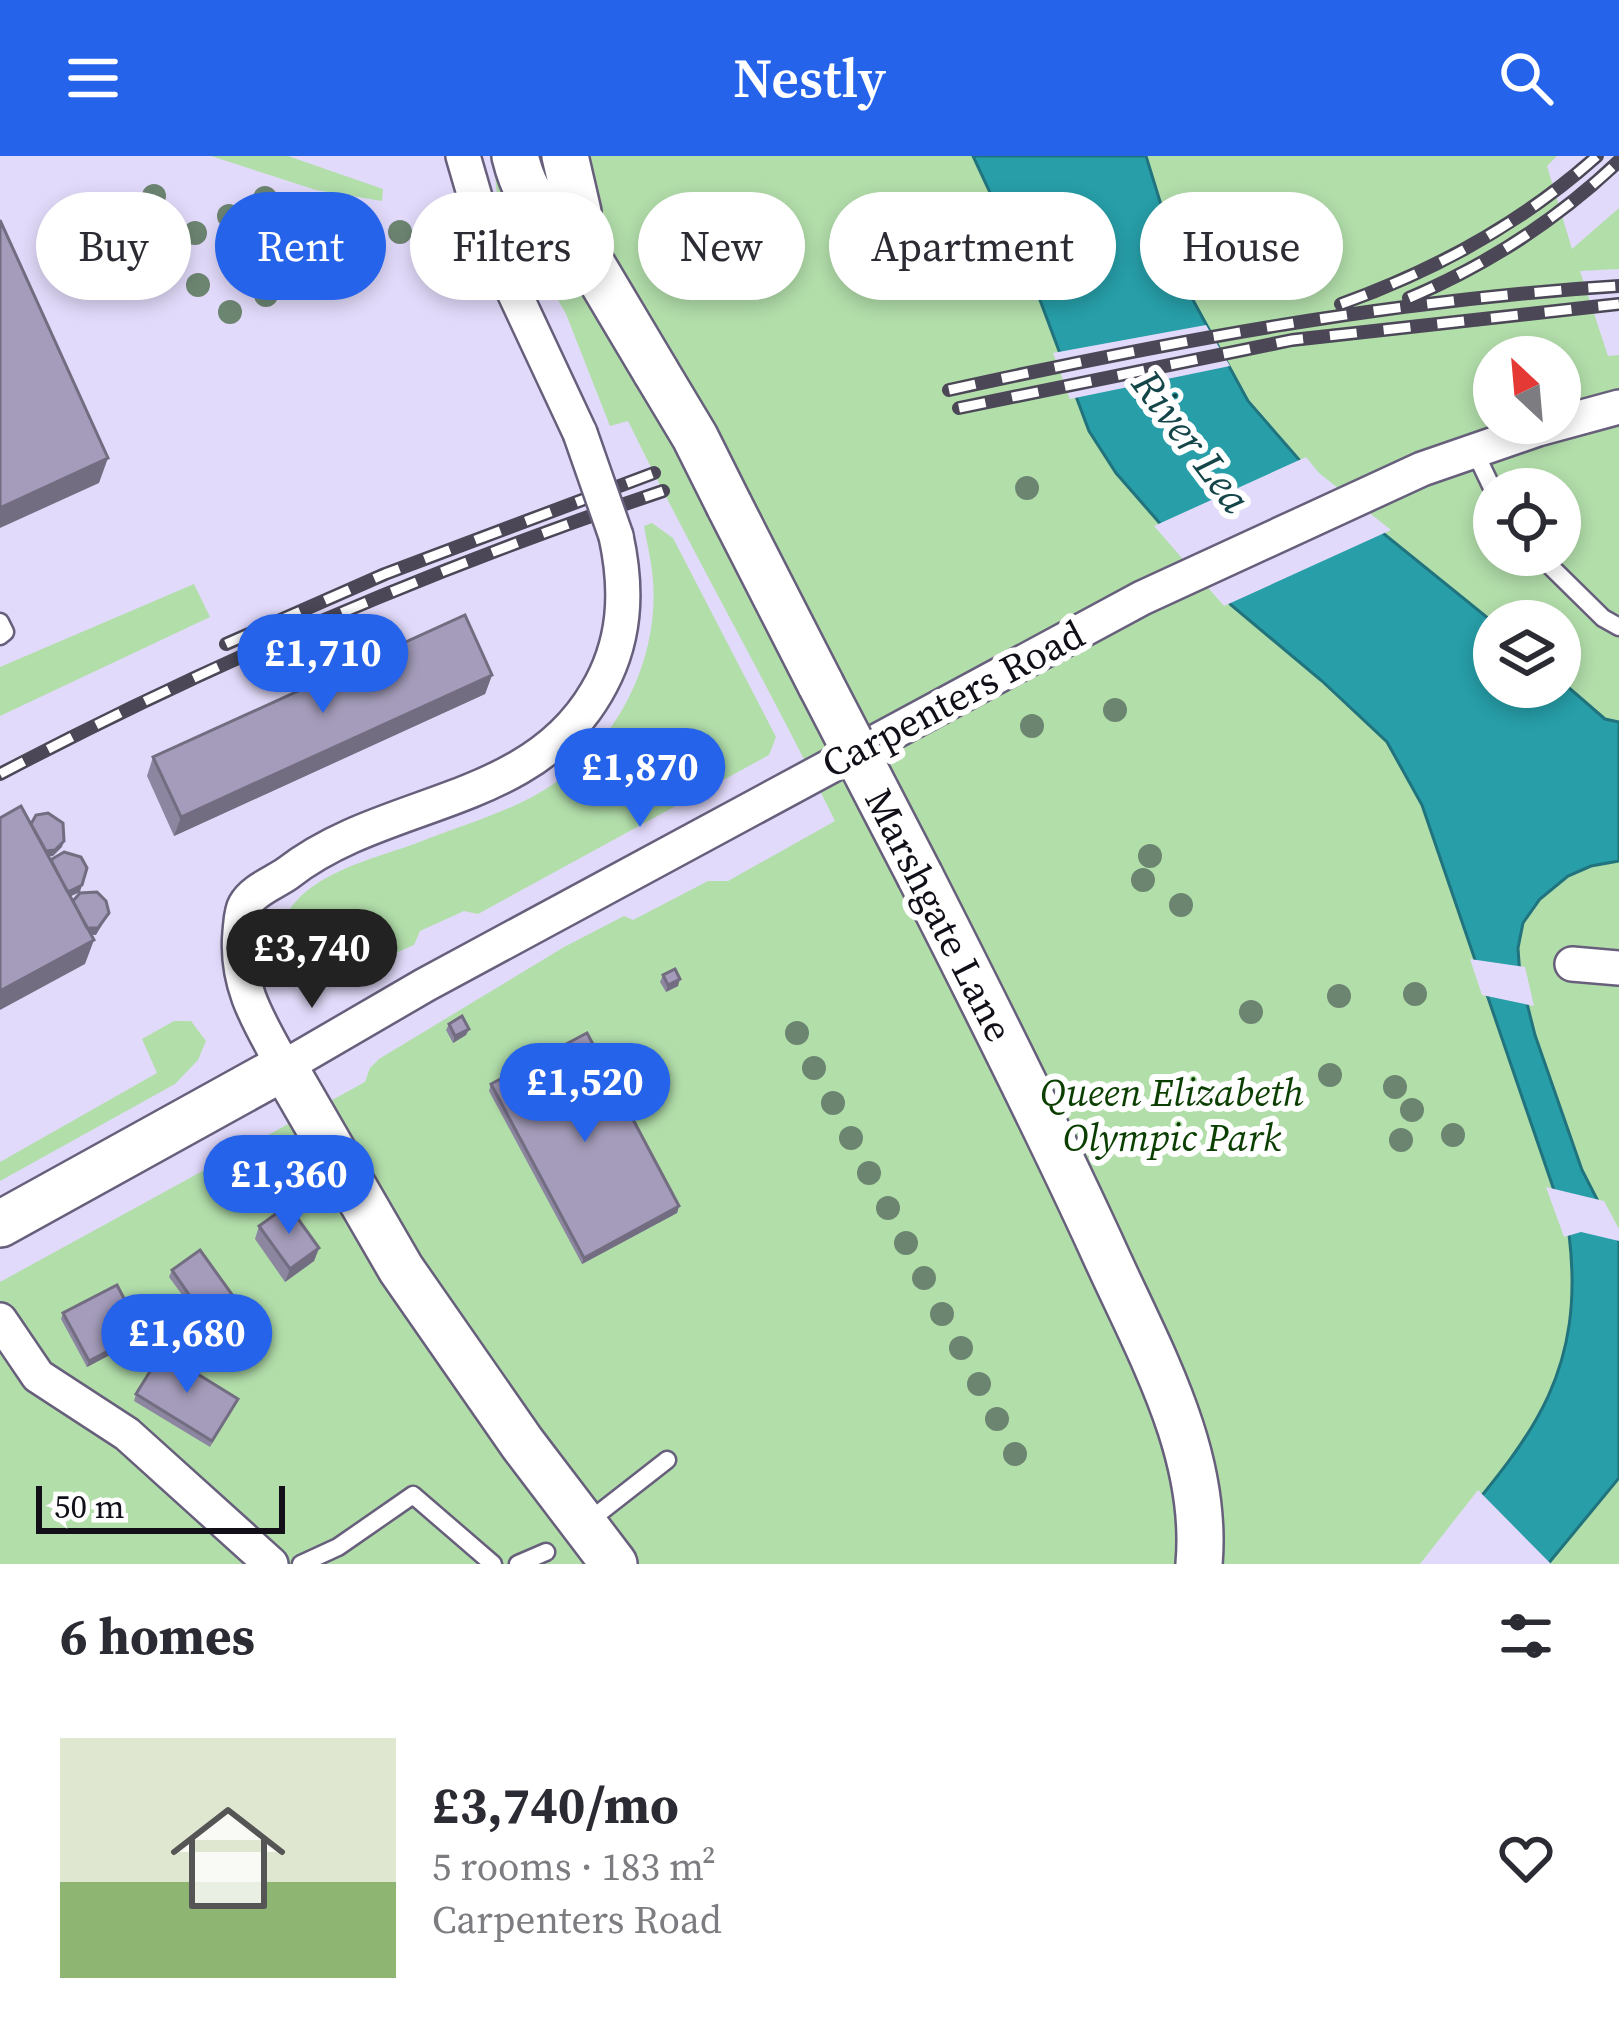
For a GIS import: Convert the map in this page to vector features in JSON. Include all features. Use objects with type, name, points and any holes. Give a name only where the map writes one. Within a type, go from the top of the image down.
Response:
[{"type":"street","points":[[463,156],[477,211],[580,433],[616,536],[625,588],[620,634],[608,674],[581,719],[540,757],[502,780],[331,844],[256,892],[242,908],[238,953],[242,983],[284,1066],[401,1269],[522,1443],[614,1564]]},
{"type":"street","name":"Marshgate Lane","points":[[515,156],[528,192]]},
{"type":"street","name":"Marshgate Lane","points":[[565,156],[573,192]]},
{"type":"street","name":"Marshgate Lane","points":[[613,300],[688,425],[1049,1135],[1176,1412],[1200,1511],[1199,1564]]},
{"type":"street","name":"Carpenters Road","points":[[0,1224],[972,687],[1178,582],[1385,484],[1474,450],[1619,407]]},
{"type":"street","points":[[1571,964],[1619,968]]},
{"type":"street","points":[[0,1320],[38,1376],[127,1434],[271,1564]]},
{"type":"lane","points":[[1474,450],[1483,468]]},
{"type":"lane","points":[[1561,576],[1619,627]]},
{"type":"lane","points":[[0,622],[4,632],[0,636]]},
{"type":"lane","points":[[584,1524],[667,1460]]},
{"type":"lane","points":[[301,1564],[338,1547],[413,1496],[493,1564]]},
{"type":"lane","points":[[518,1564],[545,1552]]},
{"type":"green space","points":[[211,156],[288,156],[383,189],[316,190]]},
{"type":"green space","name":"Queen Elizabeth Olympic Park","points":[[493,156],[1557,156],[1547,166],[1572,249],[1619,208],[1619,269],[1580,271],[1608,356],[1619,355],[1619,1564],[0,1564],[0,1282],[365,1082],[379,1059],[564,947],[624,916],[633,920],[708,881],[728,881],[835,821],[628,421],[610,426],[558,300],[614,300],[614,192],[497,192]]},
{"type":"green space","points":[[652,523],[673,538],[776,737],[769,755],[478,914],[464,911],[420,931],[414,945],[327,983],[304,981],[288,973],[279,961],[280,929],[287,913],[315,885],[351,866],[520,803],[576,767],[596,746],[630,696],[649,640],[653,581],[644,526]]},
{"type":"green space","points":[[194,584],[210,617],[0,716],[0,667]]},
{"type":"green space","points":[[174,1021],[191,1021],[206,1041],[198,1060],[175,1084],[0,1181],[0,1162],[157,1073],[142,1039]]},
{"type":"water","name":"River Lea","points":[[973,156],[1146,156],[1157,192],[1140,192],[1140,300],[1193,300],[1248,401],[1315,478],[1473,606],[1473,708],[1581,708],[1581,698],[1605,719],[1619,722],[1619,861],[1568,876],[1540,899],[1523,923],[1518,948],[1535,1035],[1582,1170],[1619,1242],[1619,1478],[1548,1564],[1426,1564],[1489,1487],[1538,1416],[1556,1378],[1572,1289],[1569,1234],[1422,805],[1387,742],[1231,605],[1116,473],[1089,431],[1040,300],[1116,300],[1116,192],[990,192]]},
{"type":"pier","points":[[1206,325],[1230,366],[1070,399],[1053,353]]},
{"type":"pier","points":[[1306,457],[1319,473],[1391,530],[1224,606],[1154,526]]},
{"type":"pier","points":[[1470,959],[1525,967],[1534,1006],[1482,995]]},
{"type":"pier","points":[[1546,1187],[1604,1201],[1619,1229],[1619,1241],[1581,1232],[1564,1237]]},
{"type":"pier","points":[[1478,1490],[1551,1564],[1420,1564]]},
{"type":"building","points":[[0,220],[108,458],[0,508]]},
{"type":"building","points":[[465,615],[492,675],[181,817],[153,757]]},
{"type":"building","points":[[21,806],[94,940],[0,991],[0,818]]},
{"type":"building","points":[[48,813],[63,823],[64,841],[46,851],[31,824],[36,815]]},
{"type":"building","points":[[64,852],[81,857],[87,868],[82,885],[70,891],[52,862]]},
{"type":"building","points":[[97,892],[109,913],[98,928],[87,928],[73,901],[80,893]]},
{"type":"building","points":[[675,969],[680,979],[668,985],[663,975]]},
{"type":"building","points":[[462,1016],[469,1029],[455,1036],[449,1024]]},
{"type":"building","points":[[587,1033],[679,1206],[584,1258],[491,1084]]},
{"type":"building","points":[[288,1205],[319,1248],[290,1269],[259,1226]]},
{"type":"building","points":[[200,1250],[241,1307],[208,1331],[199,1318],[203,1315],[172,1270]]},
{"type":"building","points":[[117,1285],[142,1333],[89,1361],[63,1313]]},
{"type":"building","points":[[162,1352],[238,1399],[212,1441],[136,1394]]},
{"type":"railway","points":[[1341,304],[1476,243],[1538,203],[1597,156]]},
{"type":"railway","points":[[1409,298],[1520,239],[1619,161]]},
{"type":"railway","points":[[949,390],[1282,325],[1450,301],[1619,286]]},
{"type":"railway","points":[[959,408],[1292,340],[1619,304]]},
{"type":"railway","points":[[226,644],[385,574],[654,473]]},
{"type":"railway","points":[[0,774],[161,693],[326,619],[663,491]]}]
